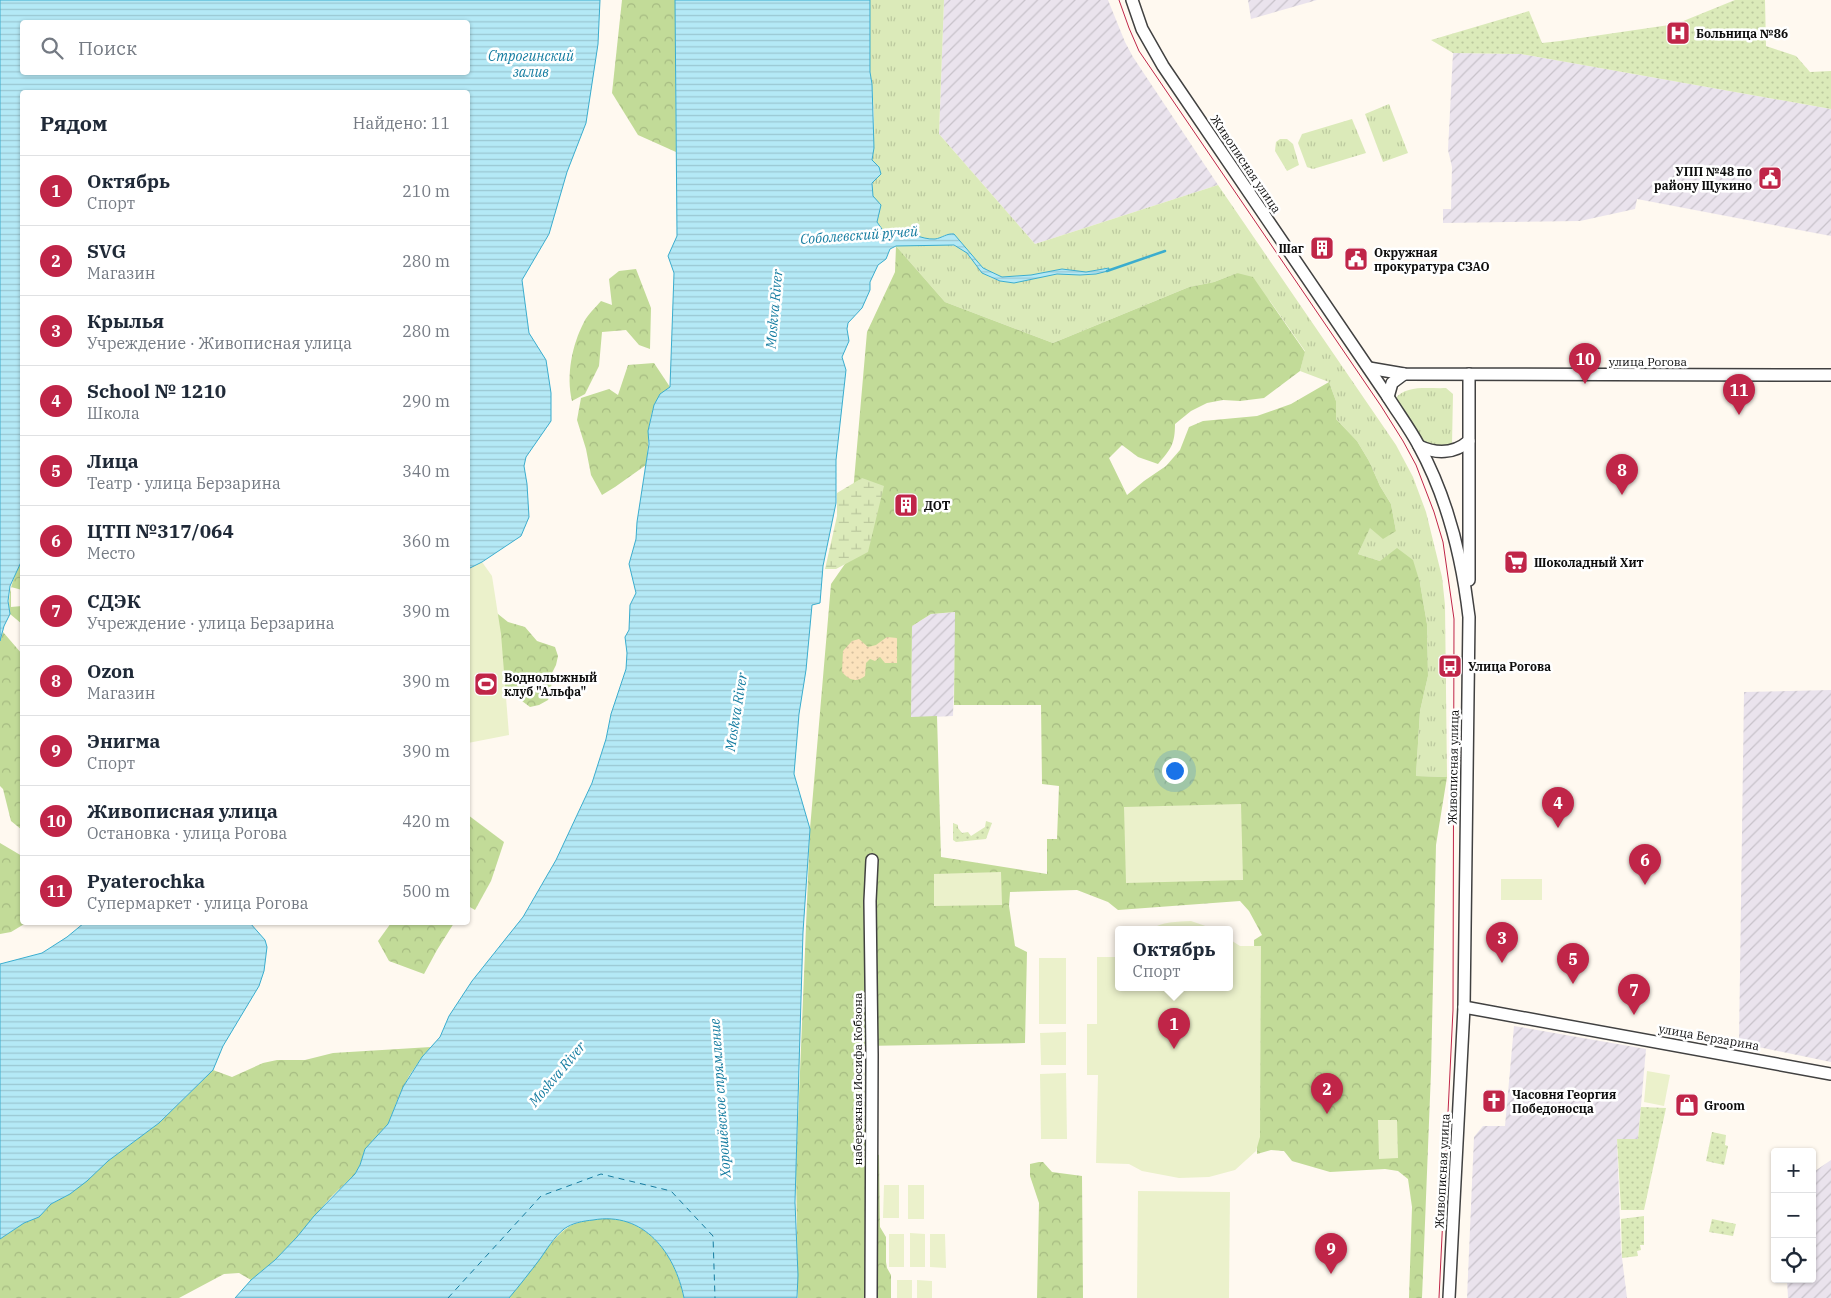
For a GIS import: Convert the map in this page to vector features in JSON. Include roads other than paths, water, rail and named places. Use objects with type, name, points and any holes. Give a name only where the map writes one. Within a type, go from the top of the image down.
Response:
[{"type":"street","name":"Живописная улица","points":[[1132,0],[1142,29],[1163,66],[1369,368],[1419,446],[1438,486],[1453,527],[1469,617],[1464,1007],[1449,1298]]},
{"type":"street","name":"улица Рогова","points":[[1369,368],[1404,374],[1831,375]]},
{"type":"street","points":[[1388,397],[1392,383],[1404,374]]},
{"type":"street","points":[[1469,374],[1469,617]]},
{"type":"street","points":[[1419,446],[1431,450],[1451,451],[1469,441]]},
{"type":"street","name":"набережная Иосифа Кобзона","points":[[871,1298],[872,1054],[870,901],[872,860]]},
{"type":"street","name":"улица Берзарина","points":[[1464,1007],[1831,1074]]},
{"type":"water","name":"Строгинский залив","points":[[0,0],[600,0],[598,44],[586,123],[567,172],[549,234],[522,280],[529,333],[546,360],[551,393],[551,421],[526,457],[524,466],[529,517],[521,536],[470,568],[470,90],[20,90],[20,564],[10,586],[8,601],[10,614],[0,641]]},
{"type":"water","points":[[675,0],[870,0],[870,72],[874,148],[872,160],[879,167],[881,174],[872,183],[873,196],[881,205],[877,222],[884,232],[894,230],[896,234],[906,233],[930,239],[954,234],[983,268],[1002,277],[1031,275],[1062,269],[1086,272],[1109,268],[1108,271],[1096,274],[1057,274],[1014,283],[1000,281],[982,273],[967,253],[954,245],[896,246],[890,249],[886,259],[878,265],[870,282],[870,290],[862,308],[848,323],[849,341],[842,357],[846,370],[836,460],[836,503],[823,566],[820,603],[812,605],[794,774],[810,829],[803,932],[795,1202],[797,1298],[684,1298],[680,1281],[673,1266],[665,1251],[654,1239],[642,1229],[627,1222],[611,1219],[582,1222],[570,1225],[564,1229],[554,1239],[509,1298],[235,1298],[251,1280],[275,1260],[355,1174],[365,1149],[388,1124],[403,1087],[422,1057],[440,1037],[449,1016],[472,981],[523,917],[556,860],[592,783],[606,739],[611,714],[626,669],[625,637],[629,630],[630,605],[636,593],[629,564],[636,539],[649,444],[648,431],[654,405],[660,394],[670,387],[674,273],[668,256],[677,236]]},
{"type":"water","points":[[82,925],[252,925],[265,940],[267,947],[264,971],[259,986],[223,1046],[213,1070],[159,1123],[108,1161],[87,1181],[70,1194],[51,1204],[39,1217],[24,1223],[0,1239],[0,964],[42,953]]},
{"type":"waterway","name":"Соболевский ручей","points":[[1107,271],[1165,251]]},
{"type":"tram line","points":[[1119,0],[1139,51],[1403,441],[1416,465],[1443,542],[1454,619],[1453,1010],[1439,1298]]},
{"type":"place","name":"Больница №86","points":[[1678,33]]},
{"type":"place","name":"УПП №48 по району Щукино","points":[[1770,178]]},
{"type":"place","name":"Шаг","points":[[1322,248]]},
{"type":"place","name":"Окружная прокуратура СЗАО","points":[[1356,259]]},
{"type":"place","name":"Живописная улица","points":[[1585,384]]},
{"type":"place","name":"Pyaterochka","points":[[1739,415]]},
{"type":"place","name":"Ozon","points":[[1622,495]]},
{"type":"place","name":"ДОТ","points":[[906,505]]},
{"type":"place","name":"Шоколадный Хит","points":[[1516,562]]},
{"type":"place","name":"Улица Рогова","points":[[1450,666]]},
{"type":"place","name":"Воднолыжный клуб \"Альфа\"","points":[[486,684]]},
{"type":"place","name":"School № 1210","points":[[1558,828]]},
{"type":"place","name":"ЦТП №317/064","points":[[1645,885]]},
{"type":"place","name":"Крылья","points":[[1502,963]]},
{"type":"place","name":"Лица","points":[[1573,984]]},
{"type":"place","name":"СДЭК","points":[[1634,1015]]},
{"type":"place","name":"Октябрь","points":[[1174,1049]]},
{"type":"place","name":"Часовня Георгия Победоносца","points":[[1494,1101]]},
{"type":"place","name":"Groom","points":[[1687,1105]]},
{"type":"place","name":"SVG","points":[[1327,1114]]},
{"type":"place","name":"Энигма","points":[[1331,1274]]},
{"type":"water label","name":"Moskva River","points":[[774,309]]},
{"type":"water label","name":"Moskva River","points":[[736,712]]},
{"type":"water label","name":"Moskva River","points":[[557,1074]]},
{"type":"water label","name":"Хорошёвское спрямление","points":[[720,1098]]}]
